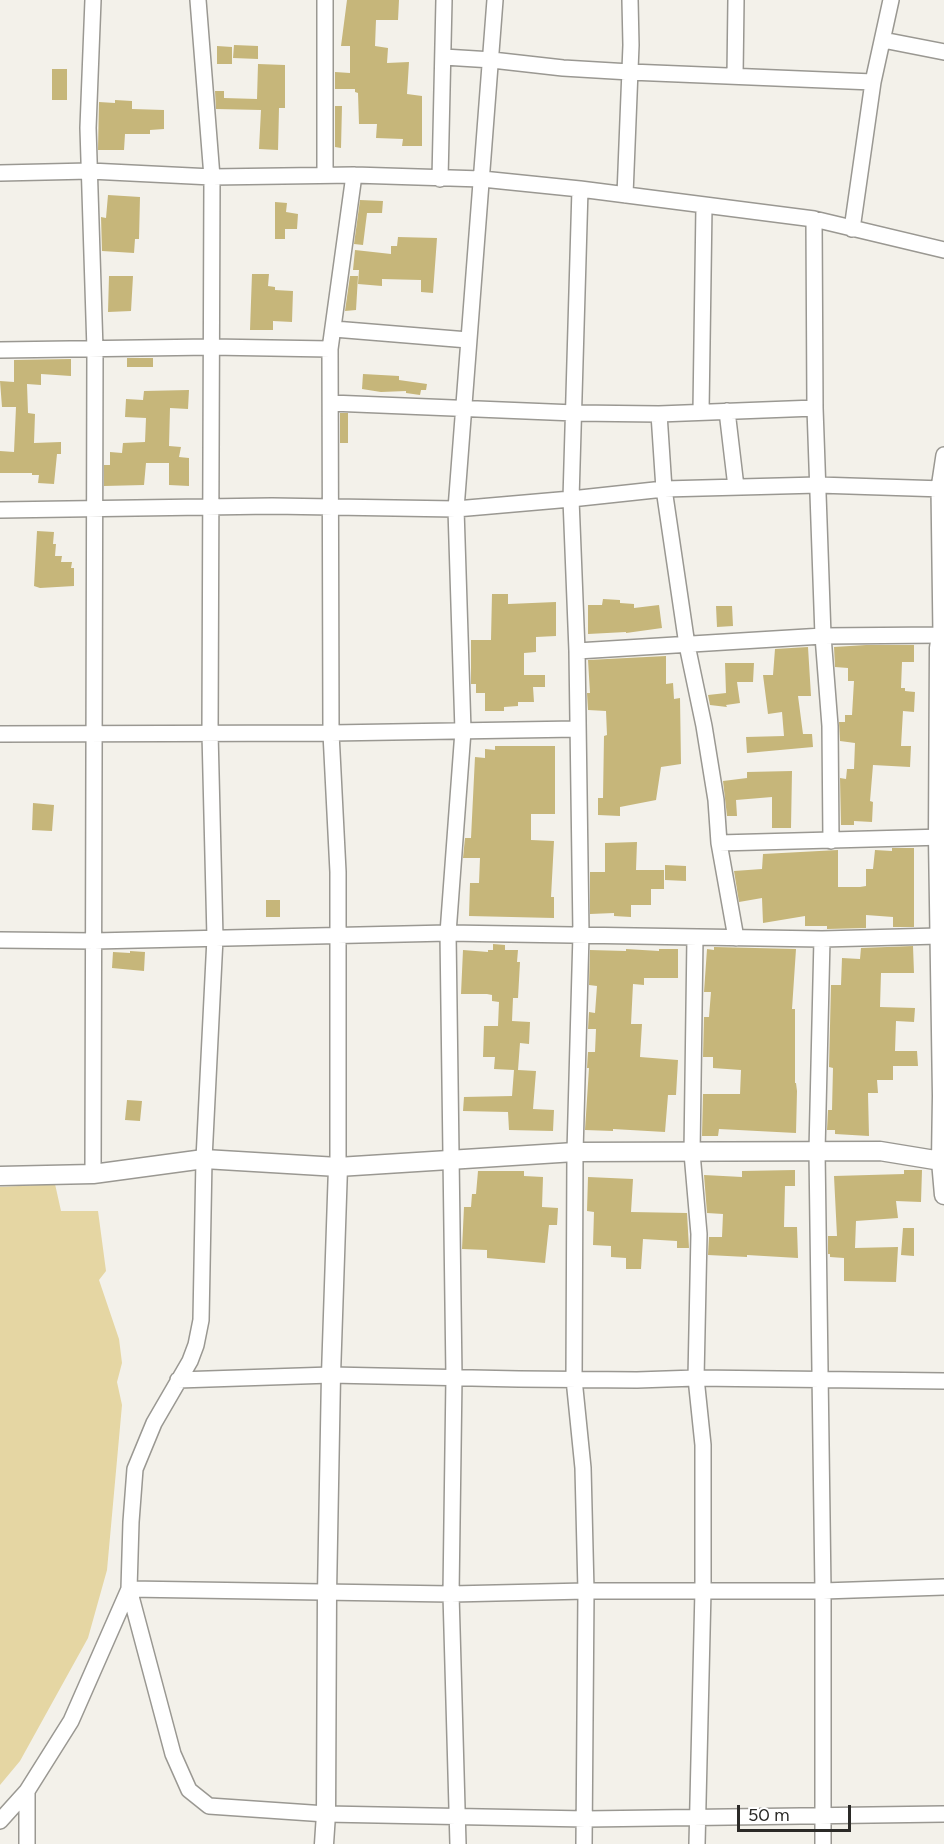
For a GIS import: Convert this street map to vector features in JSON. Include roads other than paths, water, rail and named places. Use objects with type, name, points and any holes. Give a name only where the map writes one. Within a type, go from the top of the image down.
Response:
[{"type":"street","points":[[93,0],[87,128],[95,350],[93,1174]]},
{"type":"street","points":[[198,0],[212,177],[210,733],[215,938],[204,1159],[201,1320],[190,1361],[153,1424],[135,1469],[129,1589],[173,1754],[189,1790],[209,1806],[326,1814],[586,1819],[944,1814]]},
{"type":"street","points":[[325,0],[325,175]]},
{"type":"street","points":[[440,179],[444,0]]},
{"type":"street","points":[[458,1844],[451,1594],[454,1377],[448,933],[463,731],[456,509],[495,0]]},
{"type":"street","points":[[625,195],[630,72],[630,0]]},
{"type":"street","points":[[735,76],[736,0]]},
{"type":"street","points":[[852,229],[873,82],[891,0]]},
{"type":"street","points":[[883,40],[944,52]]},
{"type":"street","points":[[444,57],[630,72],[873,82]]},
{"type":"street","points":[[0,173],[90,171],[212,177],[354,175],[482,179],[814,219],[944,250]]},
{"type":"street","points":[[324,1844],[327,1593],[338,1167],[338,872],[331,733],[330,349],[354,175]]},
{"type":"street","points":[[580,189],[571,499],[577,651],[581,934],[575,1152],[574,1379],[583,1468],[586,1591],[586,1819],[584,1844]]},
{"type":"street","points":[[701,411],[704,206]]},
{"type":"street","points":[[814,219],[815,408],[830,726],[831,841]]},
{"type":"street","points":[[333,329],[468,340]]},
{"type":"street","points":[[0,350],[95,350],[211,346],[330,349]]},
{"type":"street","points":[[331,403],[464,410],[659,414],[815,408]]},
{"type":"street","points":[[727,411],[735,487]]},
{"type":"street","points":[[659,414],[664,489],[687,645],[716,800],[719,843],[736,938]]},
{"type":"street","points":[[944,455],[942,488],[943,634],[939,648],[941,838],[939,936],[943,1095],[941,1161],[944,1195]]},
{"type":"street","points":[[0,510],[331,506],[456,509],[664,489],[818,485],[942,488]]},
{"type":"street","points":[[577,651],[824,636],[943,634]]},
{"type":"street","points":[[0,734],[331,733],[577,729]]},
{"type":"street","points":[[719,843],[941,838]]},
{"type":"street","points":[[0,940],[94,941],[448,933],[822,939],[939,936]]},
{"type":"street","points":[[695,937],[692,1153],[699,1234],[696,1378],[703,1445],[703,1590],[697,1844]]},
{"type":"street","points":[[822,939],[817,1151],[823,1591],[823,1844]]},
{"type":"street","points":[[0,1176],[93,1174],[204,1159],[338,1167],[575,1152],[880,1151],[941,1161]]},
{"type":"street","points":[[178,1380],[332,1375],[638,1380],[820,1378],[944,1381]]},
{"type":"street","points":[[129,1589],[451,1594],[703,1590],[823,1591],[944,1587]]},
{"type":"street","points":[[0,1821],[27,1791],[71,1721],[129,1589]]},
{"type":"street","points":[[27,1791],[27,1844]]}]
